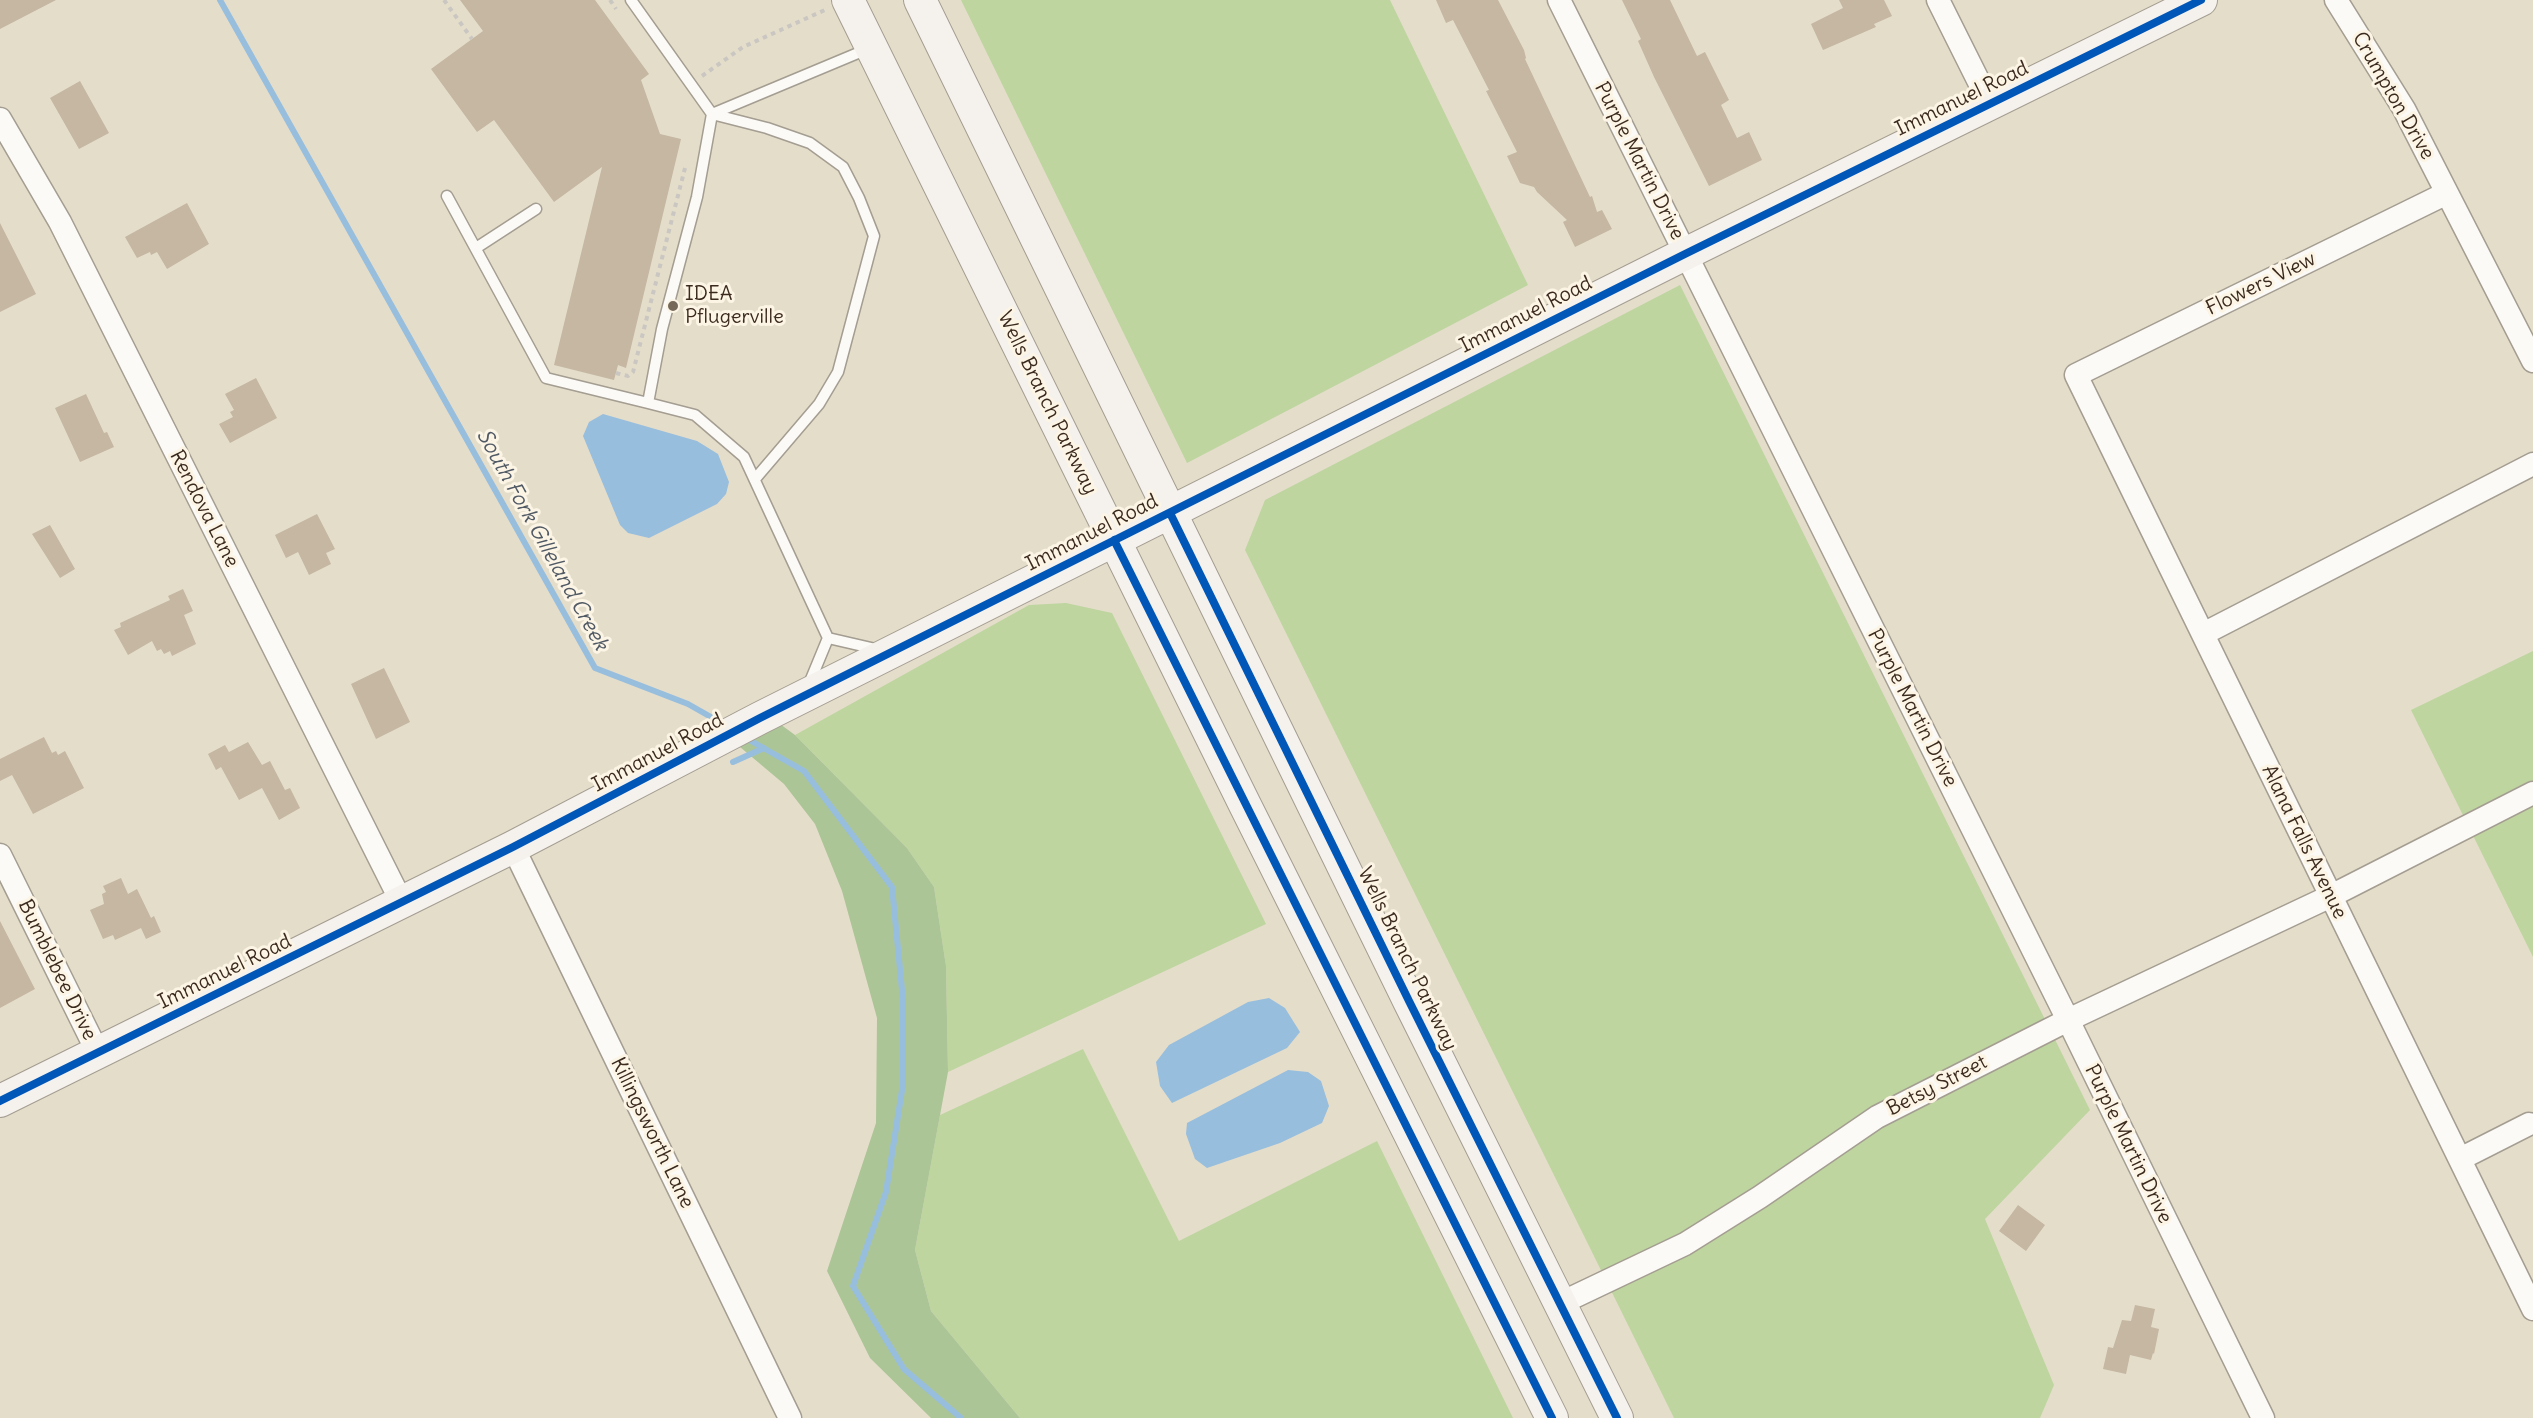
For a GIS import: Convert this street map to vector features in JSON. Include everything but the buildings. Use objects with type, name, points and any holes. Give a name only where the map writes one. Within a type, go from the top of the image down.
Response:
[{"type":"street","name":"Wells Branch Parkway","points":[[920,0],[1170,513],[1617,1418]]},
{"type":"street","name":"Purple Martin Drive","points":[[1559,0],[2068,1020],[2263,1418]]},
{"type":"street","name":"Immanuel Road","points":[[1938,0],[1990,104]]},
{"type":"street","name":"Immanuel Road","points":[[0,1101],[402,903],[760,718],[1685,254],[2201,0]]},
{"type":"street","name":"Crumpton Drive","points":[[2336,0],[2404,109],[2533,361]]},
{"type":"street","name":"Wells Branch Parkway","points":[[838,4],[871,47],[1552,1418]]},
{"type":"street","name":"Rendova Lane","points":[[0,119],[60,222],[402,903]]},
{"type":"street","name":"Flowers View","points":[[2076,375],[2447,193]]},
{"type":"street","name":"Alana Falls Avenue","points":[[2076,375],[2533,1309]]},
{"type":"street","points":[[2203,634],[2533,464]]},
{"type":"street","name":"Betsy Street","points":[[1559,1304],[1685,1244],[1760,1197],[1877,1117],[2068,1020],[2331,896],[2533,793]]},
{"type":"street","name":"Killingsworth Lane","points":[[513,847],[790,1418]]},
{"type":"street","name":"Bumblebee Drive","points":[[0,855],[98,1053]]},
{"type":"street","points":[[2460,1159],[2529,1124]]},
{"type":"lane","points":[[631,0],[712,114],[767,128],[810,143],[843,167],[859,198],[874,236],[838,372],[819,404],[755,479]]},
{"type":"lane","points":[[712,114],[871,47]]},
{"type":"lane","points":[[648,404],[662,329],[697,197],[712,114]]},
{"type":"lane","points":[[447,195],[546,378],[695,415],[744,456],[828,638],[804,696]]},
{"type":"lane","points":[[476,248],[536,208]]},
{"type":"lane","points":[[828,638],[892,653]]},
{"type":"path","points":[[444,0],[472,39]]},
{"type":"path","points":[[610,0],[616,9]]},
{"type":"path","points":[[701,76],[743,47],[838,4]]},
{"type":"path","points":[[616,373],[628,376],[633,372],[686,162]]},
{"type":"green space","points":[[961,0],[1390,0],[1528,285],[1187,463]]},
{"type":"green space","points":[[1680,285],[2090,1110],[1985,1219],[2054,1385],[2040,1418],[1674,1418],[1245,550],[1265,500]]},
{"type":"green space","points":[[1066,603],[1112,613],[1266,924],[948,1072],[946,966],[934,887],[907,848],[795,735],[1029,605]]},
{"type":"green space","points":[[2533,651],[2533,957],[2411,710]]},
{"type":"green space","points":[[780,724],[795,735],[907,848],[934,887],[946,966],[948,1072],[915,1250],[931,1311],[1020,1418],[931,1418],[870,1358],[827,1271],[876,1123],[877,1018],[842,891],[815,824],[784,784],[740,747]]},
{"type":"green space","points":[[1083,1049],[1179,1241],[1377,1141],[1513,1418],[1020,1418],[931,1311],[915,1250],[940,1115]]},
{"type":"water","points":[[603,414],[697,441],[718,454],[729,482],[726,494],[717,504],[649,538],[628,533],[620,525],[583,436],[589,422]]},
{"type":"water","points":[[1269,998],[1285,1008],[1300,1032],[1287,1048],[1172,1103],[1160,1086],[1156,1062],[1169,1045],[1248,1002]]},
{"type":"water","points":[[1288,1070],[1308,1072],[1321,1081],[1329,1106],[1322,1123],[1280,1143],[1207,1168],[1195,1159],[1186,1134],[1187,1123]]},
{"type":"waterway","name":"South Fork Gilleland Creek","points":[[220,0],[595,668],[688,704],[725,725]]},
{"type":"waterway","name":"South Fork Gilleland Creek","points":[[744,737],[804,771],[892,887],[903,1000],[903,1084],[886,1192],[853,1286],[904,1369],[961,1418]]},
{"type":"waterway","points":[[733,762],[764,748]]},
{"type":"cycle path","points":[[0,1101],[513,847],[760,718],[1685,254],[2201,0]]},
{"type":"cycle path","points":[[1170,513],[1409,1001],[1617,1418]]},
{"type":"cycle path","points":[[1114,540],[1552,1418]]},
{"type":"place","name":"IDEA Pflugerville","points":[[673,306]]}]
